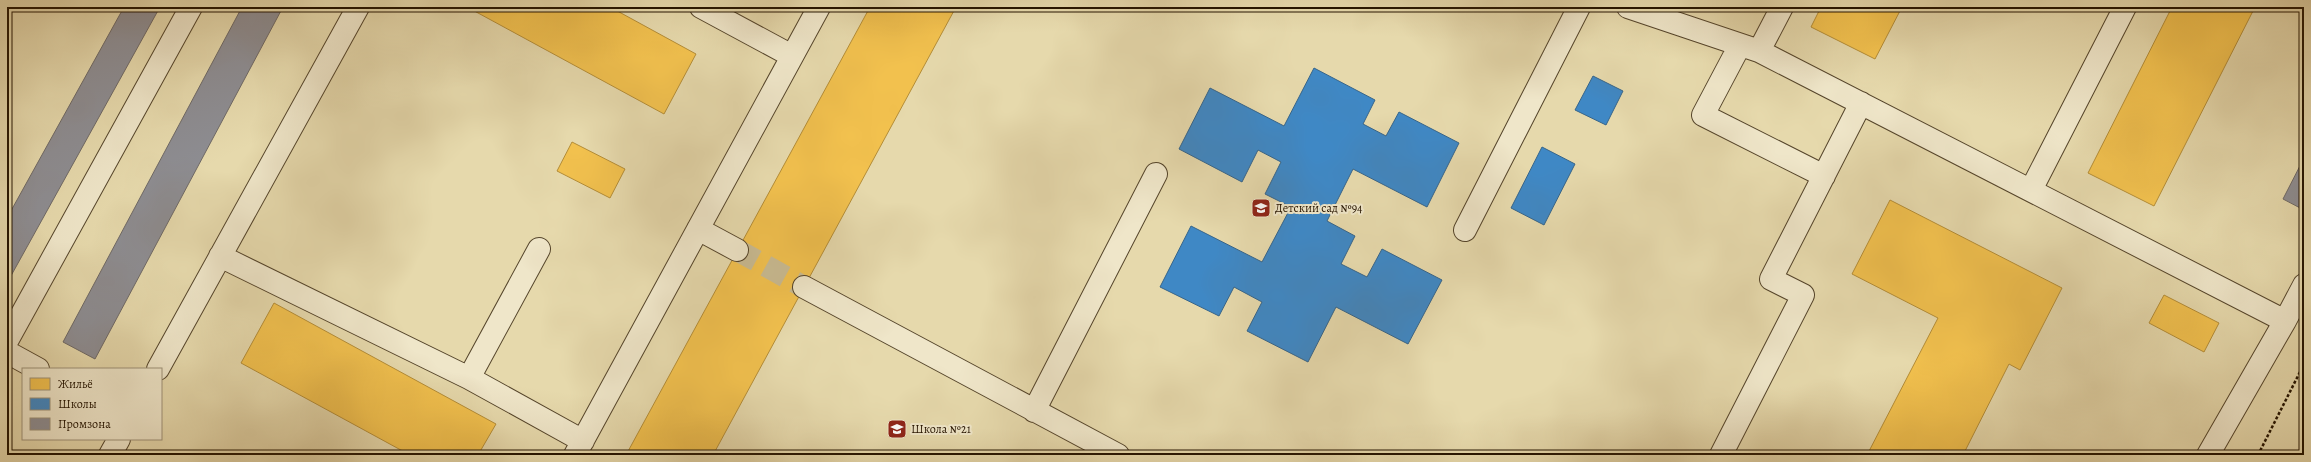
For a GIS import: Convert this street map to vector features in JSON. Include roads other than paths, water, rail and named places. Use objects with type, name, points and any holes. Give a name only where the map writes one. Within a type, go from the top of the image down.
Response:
[{"type":"street","points":[[7,341],[191,7]]},
{"type":"street","points":[[159,368],[358,7]]},
{"type":"street","points":[[701,7],[792,56]]},
{"type":"street","points":[[220,256],[469,378],[579,448],[819,7]]},
{"type":"street","points":[[1465,230],[1579,7]]},
{"type":"street","points":[[1628,7],[1749,48],[1861,103],[2285,321]]},
{"type":"street","points":[[1782,7],[1749,48],[1703,115],[1824,176]]},
{"type":"street","points":[[2031,190],[2125,7]]},
{"type":"street","points":[[1721,455],[1803,295],[1772,279],[1861,103]]},
{"type":"street","points":[[1034,412],[1156,174]]},
{"type":"street","points":[[698,229],[737,250]]},
{"type":"street","points":[[469,378],[540,249]]},
{"type":"street","points":[[2208,455],[2304,285]]},
{"type":"street","points":[[804,287],[1034,412],[1118,455]]},
{"type":"street","points":[[7,352],[36,368]]},
{"type":"street","points":[[110,455],[118,440]]},
{"type":"tunnel","points":[[737,250],[804,287]]},
{"type":"place","name":"Детский сад №94","points":[[1261,208]]},
{"type":"place","name":"Школа №21","points":[[897,429]]}]
